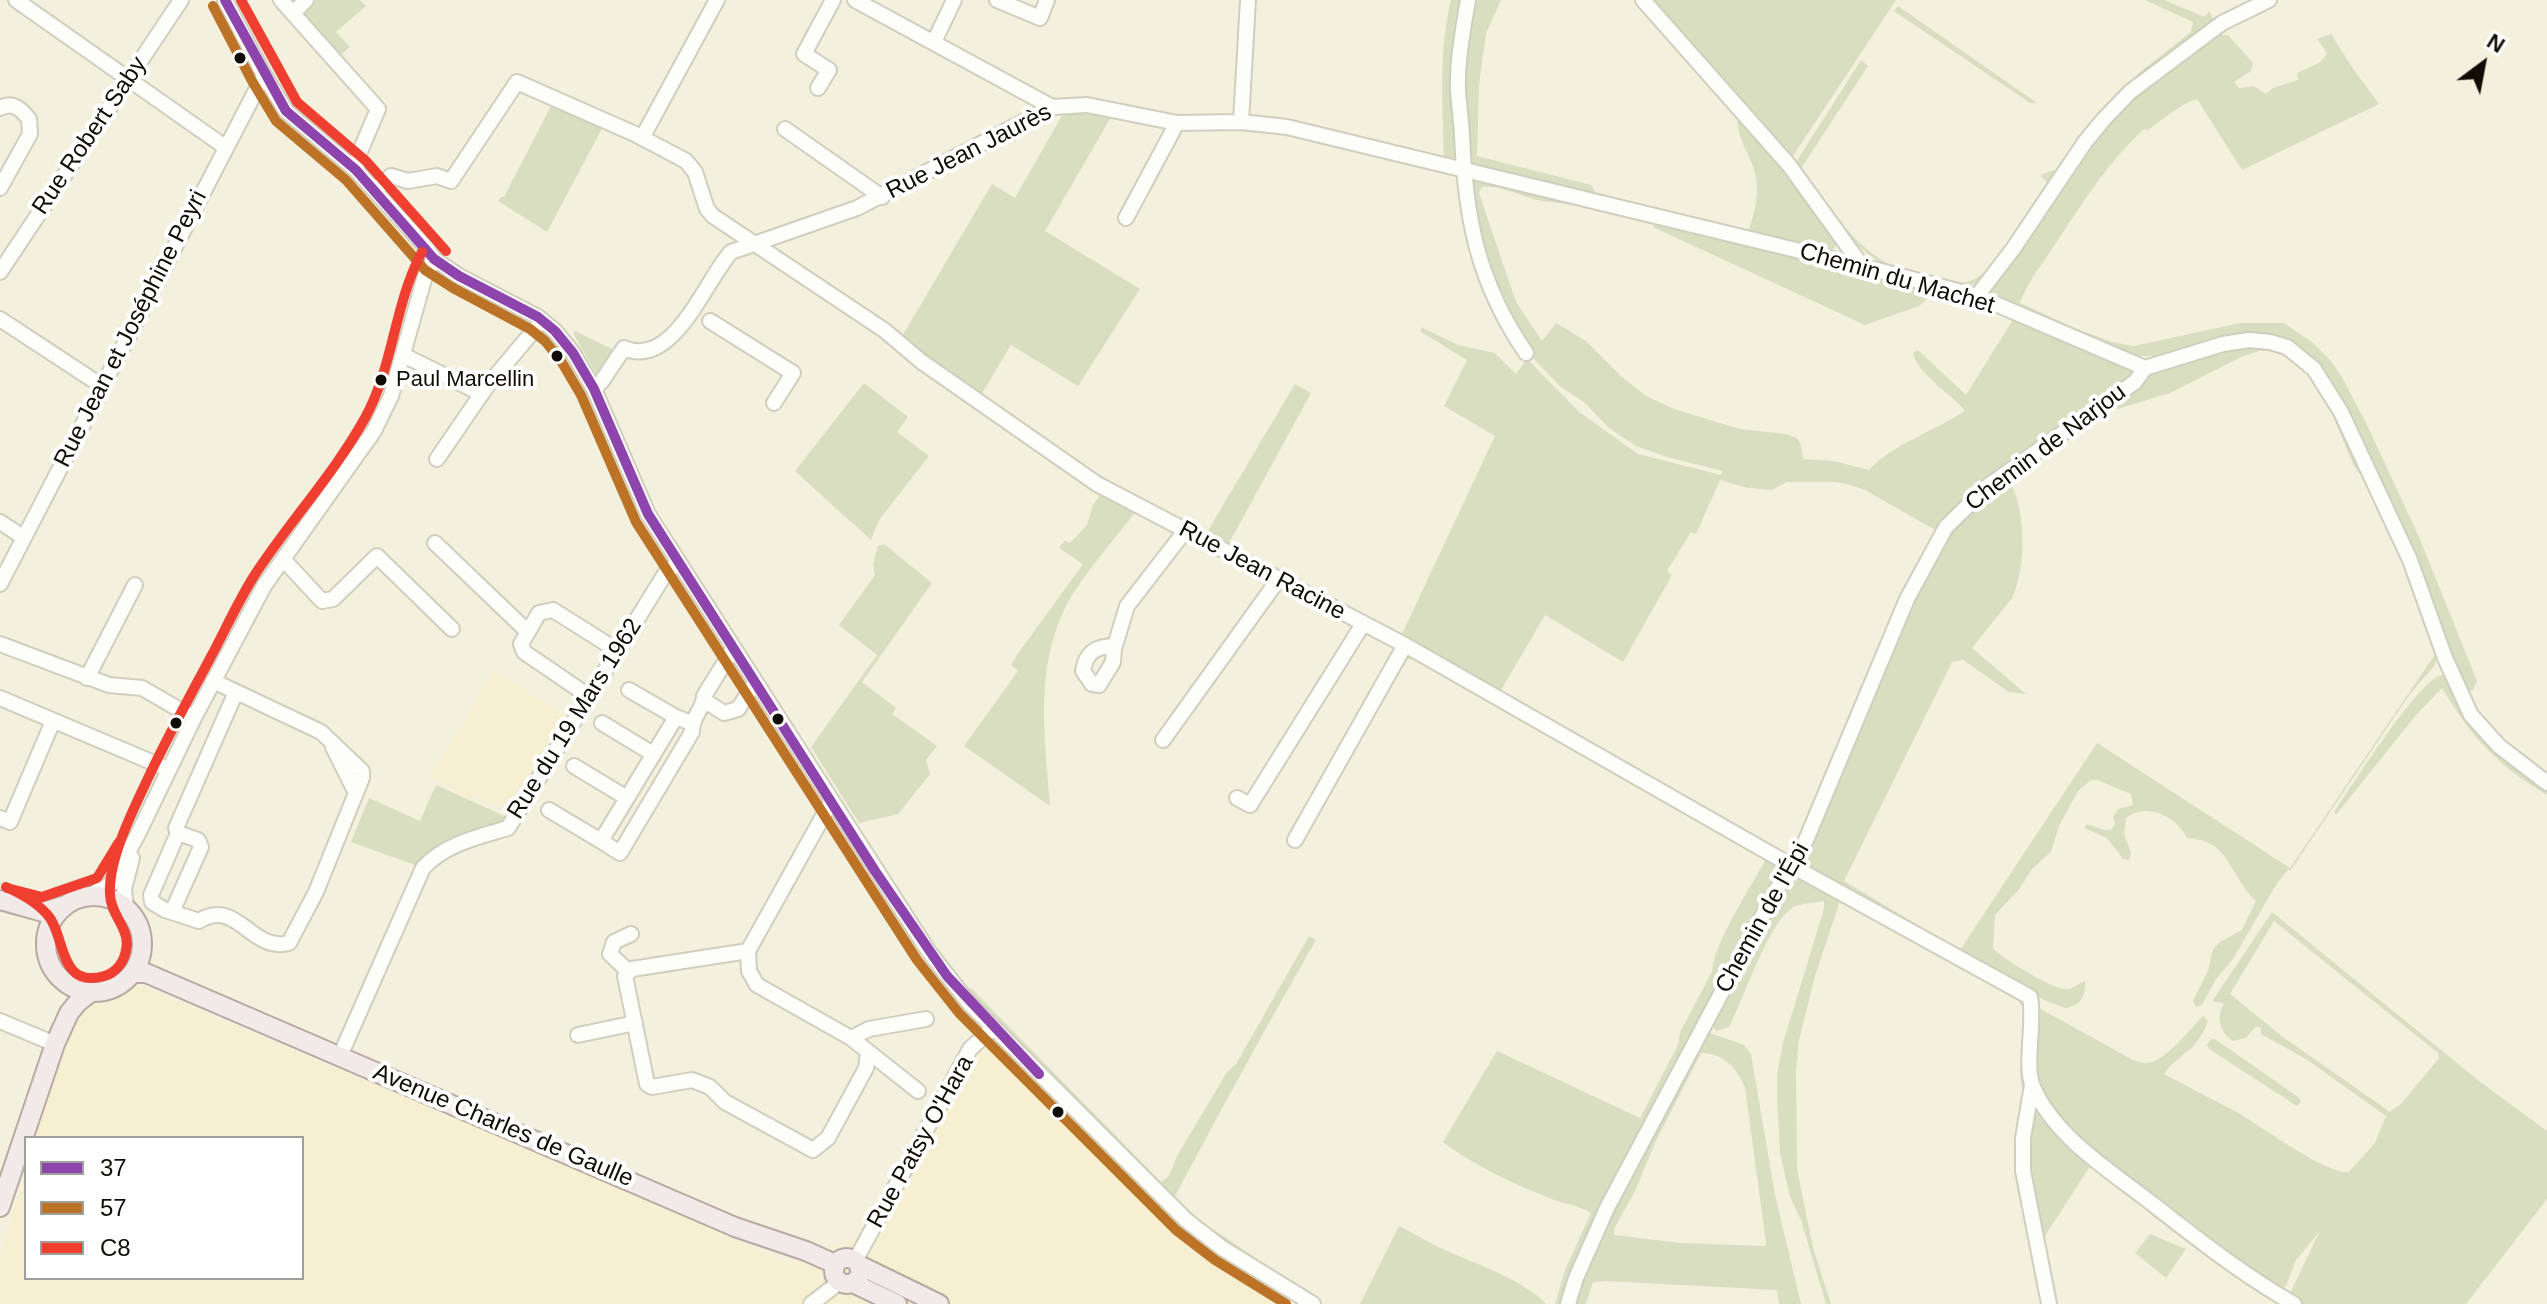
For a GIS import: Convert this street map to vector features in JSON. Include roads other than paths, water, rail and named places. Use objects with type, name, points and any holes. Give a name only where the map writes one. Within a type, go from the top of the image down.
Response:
[{"type":"main road","points":[[6,903],[43,912],[87,897],[108,898],[126,908],[141,932],[136,964],[113,988],[91,992],[76,989],[63,981],[53,969]]},
{"type":"main road","points":[[6,903],[37,924],[46,939]]},
{"type":"main road","points":[[0,1207],[63,1012],[64,997],[47,955],[46,939],[49,926],[65,905]]},
{"type":"main road","name":"Avenue Charles de Gaulle","points":[[136,964],[146,973],[172,985],[735,1227],[806,1251],[843,1276],[897,1304]]},
{"type":"main road","points":[[55,1044],[69,1013],[91,992]]},
{"type":"main road","points":[[843,1276],[858,1280],[861,1272],[857,1263]]},
{"type":"main road","points":[[857,1263],[939,1304]]},
{"type":"street","points":[[16,0],[225,147]]},
{"type":"street","name":"Rue Robert Saby","points":[[0,272],[181,0]]},
{"type":"street","points":[[225,0],[286,111],[356,170],[434,259],[459,276],[538,317],[555,331],[573,353],[594,389],[648,514],[929,952],[969,1003],[1186,1220],[1222,1248],[1313,1304]]},
{"type":"street","points":[[281,0],[378,109],[359,154],[356,170]]},
{"type":"street","points":[[293,13],[306,0]]},
{"type":"street","points":[[642,138],[717,0]]},
{"type":"street","points":[[818,88],[829,70],[804,54],[833,0]]},
{"type":"street","points":[[855,0],[1052,107]]},
{"type":"street","points":[[934,42],[954,0]]},
{"type":"street","points":[[997,0],[1040,18],[1047,0]]},
{"type":"street","points":[[1241,122],[1248,0]]},
{"type":"street","points":[[1468,0],[1459,51],[1462,169],[1474,241],[1489,289],[1498,310],[1526,353]]},
{"type":"street","points":[[1643,0],[1789,165],[1862,266]]},
{"type":"street","points":[[1977,296],[2104,119],[2130,92],[2222,23],[2269,0]]},
{"type":"street","name":"Rue Jean et Joséphine Peyri","points":[[0,584],[264,75]]},
{"type":"street","name":"Rue Jean Racine","points":[[375,190],[395,175],[408,181],[437,176],[451,181],[517,82],[686,161],[695,172],[707,209],[884,330],[922,362],[1097,484],[1405,645],[1792,866],[2030,997],[2032,1084]]},
{"type":"street","points":[[0,108],[6,105],[19,107],[29,119],[30,134],[0,188]]},
{"type":"street","name":"Rue Jean Jaurès","points":[[594,389],[624,348],[646,352],[657,348],[701,315],[731,252],[882,197],[1052,107],[1087,105],[1177,123],[1241,122],[1287,127],[1462,169]]},
{"type":"street","points":[[1126,218],[1177,123]]},
{"type":"street","points":[[785,129],[882,197]]},
{"type":"street","name":"Chemin du Machet","points":[[1462,169],[1977,296],[2145,368]]},
{"type":"street","points":[[87,897],[111,884],[264,586],[374,431],[391,396],[425,276],[434,259]]},
{"type":"street","points":[[701,315],[793,373],[774,403]]},
{"type":"street","points":[[0,319],[102,386]]},
{"type":"street","points":[[437,459],[482,394],[535,329]]},
{"type":"street","points":[[2145,368],[2223,344],[2249,340],[2287,347],[2314,369],[2341,412],[2410,560],[2453,678],[2471,715],[2499,746],[2547,783]]},
{"type":"street","points":[[403,355],[482,394]]},
{"type":"street","name":"Chemin de Narjou","points":[[1946,527],[1988,486],[2135,382],[2145,368]]},
{"type":"street","points":[[0,522],[23,537]]},
{"type":"street","name":"Chemin de l'Épi","points":[[1568,1304],[1607,1208],[1774,894],[1806,840],[1907,599],[1946,527]]},
{"type":"street","points":[[1115,646],[1127,606],[1185,531]]},
{"type":"street","points":[[435,543],[528,632]]},
{"type":"street","points":[[283,559],[322,601],[333,599],[377,556],[452,629]]},
{"type":"street","name":"Rue du 19 Mars 1962","points":[[340,1056],[423,868],[433,857],[457,844],[508,828],[665,574],[678,563]]},
{"type":"street","points":[[1163,740],[1278,580]]},
{"type":"street","points":[[87,678],[135,585]]},
{"type":"street","points":[[590,697],[524,652],[521,644],[539,613],[553,610],[618,651]]},
{"type":"street","points":[[1237,798],[1250,805],[1363,624]]},
{"type":"street","points":[[0,644],[109,685],[142,688],[194,718]]},
{"type":"street","points":[[1295,840],[1405,645]]},
{"type":"street","points":[[549,810],[620,853],[692,732],[691,723],[705,701],[704,696],[733,649]]},
{"type":"street","points":[[213,681],[321,732],[362,771],[364,779],[316,892],[289,943],[278,946],[221,913],[210,914],[199,921],[152,902],[151,895],[178,833],[176,828],[236,692]]},
{"type":"street","points":[[705,701],[724,713],[738,709],[755,683]]},
{"type":"street","points":[[629,690],[691,723]]},
{"type":"street","points":[[0,698],[168,769]]},
{"type":"street","points":[[601,841],[676,717]]},
{"type":"street","points":[[0,818],[10,822],[53,721]]},
{"type":"street","points":[[602,723],[653,754]]},
{"type":"street","points":[[329,739],[356,793]]},
{"type":"street","points":[[574,766],[627,798]]},
{"type":"street","points":[[831,802],[748,951],[749,971],[757,985],[851,1038],[918,1091]]},
{"type":"street","points":[[176,913],[201,847],[198,840],[178,833]]},
{"type":"street","points":[[126,908],[124,889],[138,834]]},
{"type":"street","points":[[629,972],[610,954],[614,942],[631,934]]},
{"type":"street","points":[[748,951],[632,969],[625,976],[647,1084],[652,1087],[692,1080],[710,1087],[725,1102],[813,1150],[828,1138],[866,1068],[868,1052]]},
{"type":"street","points":[[851,1038],[869,1029],[926,1019]]},
{"type":"street","points":[[0,1021],[55,1044]]},
{"type":"street","points":[[578,1035],[635,1023]]},
{"type":"street","name":"Rue Patsy O'Hara","points":[[857,1263],[970,1049],[993,1028]]},
{"type":"street","points":[[2032,1084],[2023,1138],[2023,1171],[2049,1304]]},
{"type":"street","points":[[2032,1084],[2065,1132],[2087,1153],[2229,1261],[2294,1304]]},
{"type":"street","points":[[811,1304],[843,1276]]},
{"type":"place","name":"Paul Marcellin","points":[[381,380]]}]
